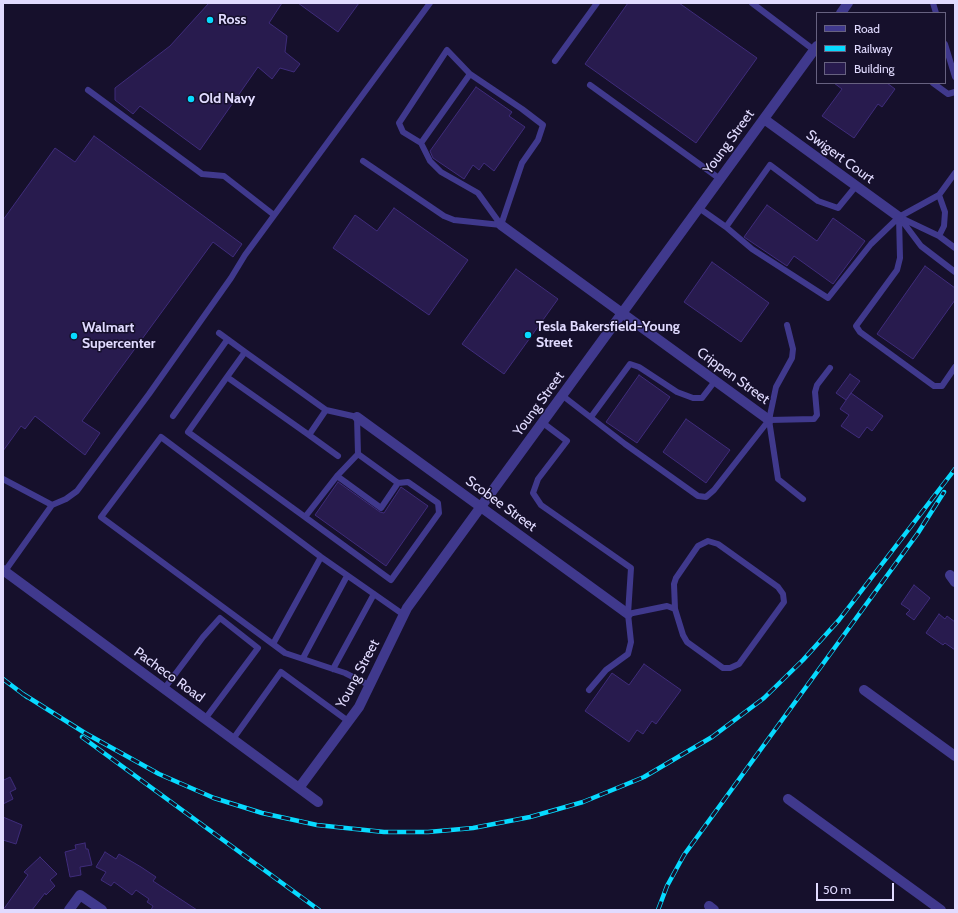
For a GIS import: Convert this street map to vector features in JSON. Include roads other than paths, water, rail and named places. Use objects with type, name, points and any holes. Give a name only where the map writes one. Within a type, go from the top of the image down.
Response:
[{"type":"street","points":[[842,12],[848,3]]},
{"type":"street","name":"Young Street","points":[[299,788],[359,707],[404,615],[816,48]]},
{"type":"street","name":"Swigert Court","points":[[764,119],[899,217]]},
{"type":"street","name":"Crippen Street","points":[[500,225],[769,420]]},
{"type":"street","name":"Scobee Street","points":[[357,417],[628,614]]},
{"type":"street","name":"Pacheco Road","points":[[4,571],[318,802]]},
{"type":"street","points":[[864,690],[955,756]]},
{"type":"street","points":[[788,799],[941,910]]},
{"type":"street","points":[[69,910],[80,895],[102,910]]},
{"type":"lane","points":[[4,571],[52,505],[66,499],[77,491],[153,388],[231,278],[244,255],[430,3]]},
{"type":"lane","points":[[555,61],[597,3]]},
{"type":"lane","points":[[752,3],[816,48]]},
{"type":"lane","points":[[946,47],[955,77]]},
{"type":"lane","points":[[447,50],[470,74],[543,125],[538,140],[522,163],[500,225],[478,193],[441,172],[430,161],[421,143],[403,132],[399,123],[447,50]]},
{"type":"lane","points":[[421,143],[470,74]]},
{"type":"lane","points":[[934,84],[948,94],[955,92]]},
{"type":"lane","points":[[590,86],[720,179]]},
{"type":"lane","points":[[88,90],[202,174],[224,176],[274,215]]},
{"type":"lane","points":[[363,161],[444,216],[460,221],[500,225]]},
{"type":"lane","points":[[726,227],[770,165],[818,201],[838,208],[856,186]]},
{"type":"lane","points":[[699,208],[726,227],[752,249],[828,298],[871,244],[899,217],[939,195],[955,173]]},
{"type":"lane","points":[[939,195],[945,212],[944,226],[939,236]]},
{"type":"lane","points":[[899,217],[939,236],[955,248]]},
{"type":"lane","points":[[899,217],[921,246],[955,272]]},
{"type":"lane","points":[[899,217],[900,258],[897,270],[856,326],[860,332],[934,386],[942,386],[955,367]]},
{"type":"lane","points":[[787,325],[793,349],[792,358],[776,387],[769,420],[778,479],[803,499]]},
{"type":"lane","points":[[219,334],[326,410],[357,417],[358,454],[337,476],[306,517]]},
{"type":"lane","points":[[173,416],[227,340]]},
{"type":"lane","points":[[245,352],[188,432],[391,580],[439,513],[438,503],[408,482],[398,483],[358,454]]},
{"type":"lane","points":[[591,417],[630,364],[639,367],[677,392],[693,398],[702,398],[715,381]]},
{"type":"lane","points":[[563,396],[625,444],[698,496],[706,497],[714,490],[769,420],[814,418],[817,415],[815,392],[817,386],[830,368]]},
{"type":"lane","points":[[227,377],[338,456]]},
{"type":"lane","points":[[309,435],[326,410]]},
{"type":"lane","points":[[543,423],[567,441],[538,479],[533,493],[542,505],[631,568],[628,614],[631,642],[628,654],[606,670],[589,690]]},
{"type":"lane","points":[[369,686],[333,669],[285,653],[101,517],[160,437],[320,557],[404,615]]},
{"type":"lane","points":[[337,476],[381,508],[398,483]]},
{"type":"lane","points":[[3,478],[52,505]]},
{"type":"lane","points":[[708,541],[718,544],[778,587],[783,594],[784,602],[739,664],[730,668],[723,668],[687,642],[683,635],[675,609],[674,584],[676,578],[698,546],[708,541]]},
{"type":"lane","points":[[273,644],[320,557]]},
{"type":"lane","points":[[303,658],[347,576]]},
{"type":"lane","points":[[333,669],[374,594]]},
{"type":"lane","points":[[628,614],[667,606],[675,609]]},
{"type":"lane","points":[[164,689],[203,637],[220,618],[258,648],[205,719]]},
{"type":"lane","points":[[232,739],[281,672],[348,721]]},
{"type":"railway","points":[[23,694],[85,733],[159,774],[214,798],[262,813],[317,825],[384,832],[428,832],[473,828],[530,817],[583,802],[644,777],[712,737],[764,698],[803,660],[839,620],[955,469]]},
{"type":"railway","points":[[658,910],[667,886],[684,855],[918,533],[944,492]]},
{"type":"railway","points":[[3,679],[27,697]]},
{"type":"railway","points":[[82,737],[319,910]]},
{"type":"place","name":"Ross","points":[[210,20]]},
{"type":"place","name":"Old Navy","points":[[191,99]]},
{"type":"place","name":"Tesla Bakersfield-Young Street","points":[[528,335]]},
{"type":"place","name":"Walmart Supercenter","points":[[74,336]]}]
